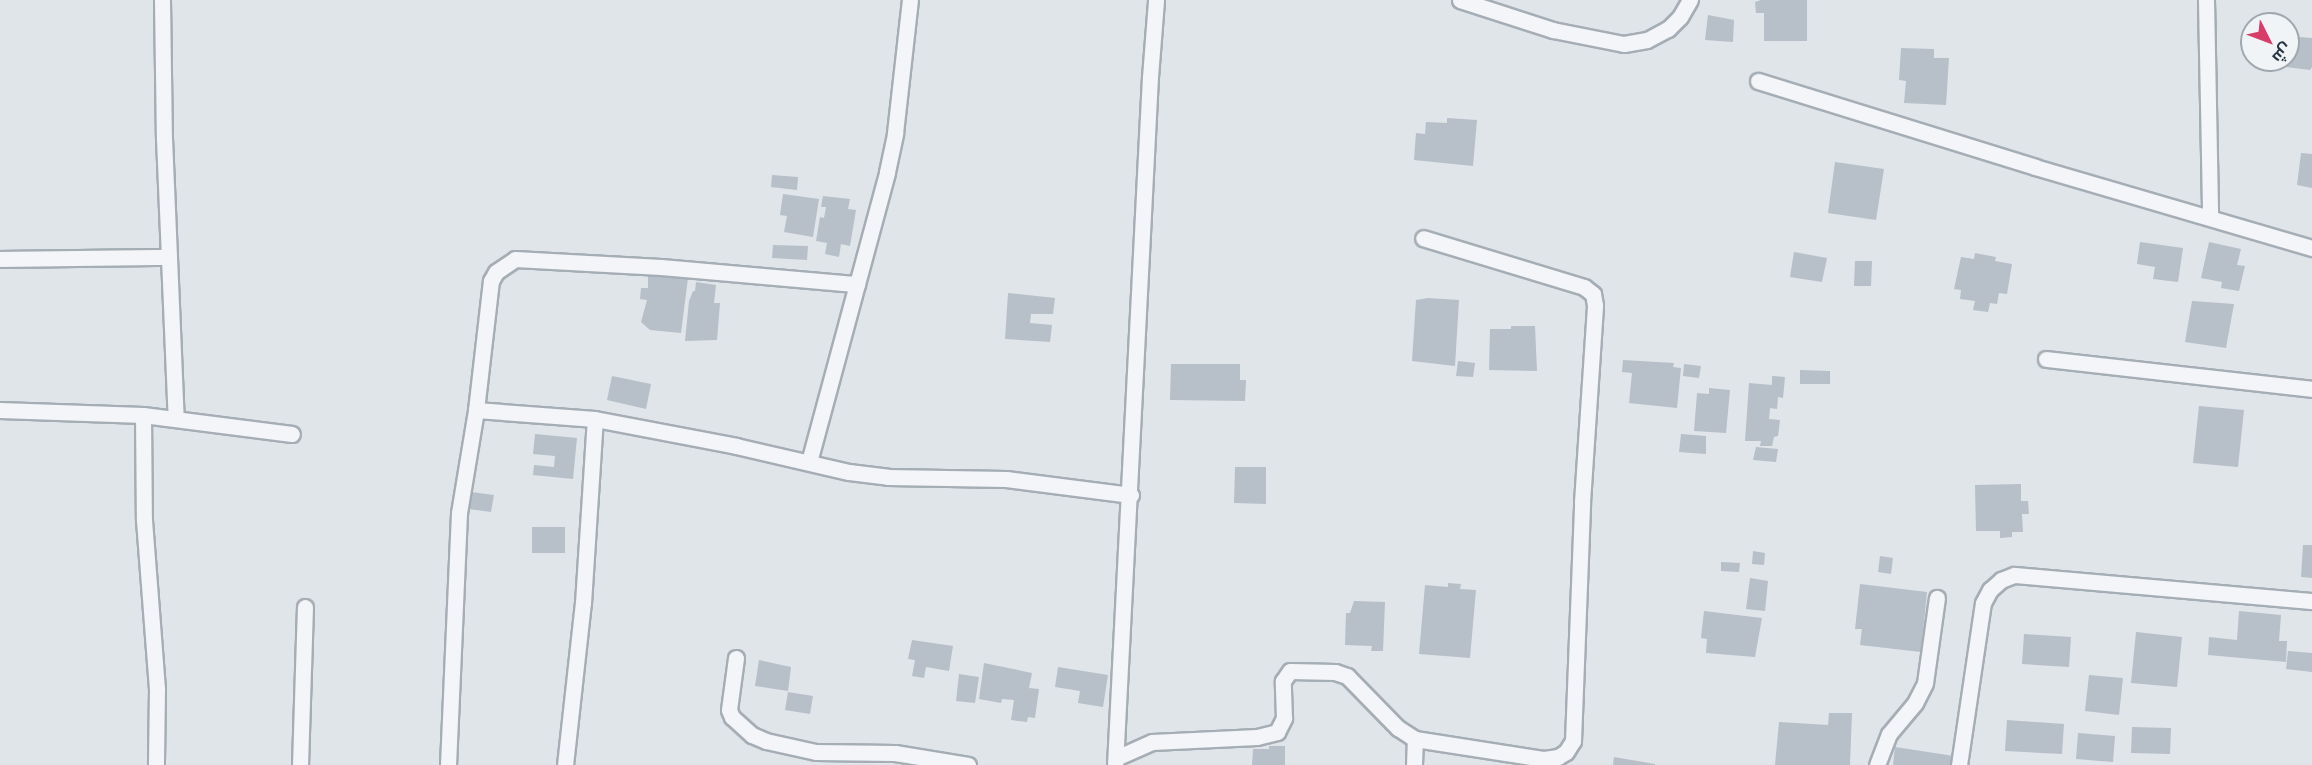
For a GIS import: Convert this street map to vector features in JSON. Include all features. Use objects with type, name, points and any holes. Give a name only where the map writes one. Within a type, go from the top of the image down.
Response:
[{"type":"street","points":[[162,0],[176,419]]},
{"type":"street","points":[[809,462],[878,211],[895,133],[910,0]]},
{"type":"street","points":[[1115,761],[1131,495],[1150,77],[1156,0]]},
{"type":"street","points":[[1460,0],[1504,6],[1553,30],[1624,44],[1647,40],[1668,29],[1680,17],[1690,0]]},
{"type":"street","points":[[2206,0],[2210,217]]},
{"type":"street","points":[[1758,81],[2035,167],[2312,248]]},
{"type":"street","points":[[1115,761],[1152,742],[1257,737],[1277,732],[1284,718],[1283,681],[1290,671],[1335,672],[1347,676],[1398,728],[1415,739],[1544,759],[1558,757],[1566,752],[1573,741],[1582,502],[1595,305],[1593,294],[1584,287],[1422,238]]},
{"type":"street","points":[[0,259],[169,257]]},
{"type":"street","points":[[448,765],[459,513],[476,410],[491,280],[505,263],[515,259],[661,267],[857,284]]},
{"type":"street","points":[[2046,359],[2312,389]]},
{"type":"street","points":[[0,410],[142,415],[292,434]]},
{"type":"street","points":[[476,410],[596,418],[849,472],[888,477],[1006,479],[1131,495]]},
{"type":"street","points":[[142,415],[144,520],[157,689],[156,765]]},
{"type":"street","points":[[565,765],[583,603],[596,418]]},
{"type":"street","points":[[1959,765],[1983,603],[1990,590],[2001,580],[2014,575],[2312,601]]},
{"type":"street","points":[[1877,765],[1889,734],[1915,704],[1925,683],[1937,598]]},
{"type":"street","points":[[300,765],[305,607]]},
{"type":"street","points":[[736,658],[729,710],[732,717],[752,735],[766,741],[816,752],[895,753],[968,765]]},
{"type":"street","points":[[1414,765],[1415,739]]},
{"type":"building","points":[[1807,0],[1807,41],[1764,41],[1764,13],[1756,13],[1755,2]]},
{"type":"building","points":[[1708,15],[1734,20],[1733,42],[1705,40]]},
{"type":"building","points":[[2300,37],[2312,38],[2312,67],[2310,70],[2300,69]]},
{"type":"building","points":[[1901,48],[1934,49],[1934,58],[1949,58],[1946,105],[1904,103],[1906,81],[1899,80]]},
{"type":"building","points":[[1447,118],[1477,120],[1473,166],[1414,160],[1416,133],[1425,134],[1426,122],[1447,123]]},
{"type":"building","points":[[2301,153],[2312,154],[2312,188],[2297,185]]},
{"type":"building","points":[[1835,162],[1884,169],[1876,220],[1828,213]]},
{"type":"building","points":[[772,175],[798,177],[797,190],[771,187]]},
{"type":"building","points":[[783,194],[819,199],[813,237],[784,232],[787,216],[780,215]]},
{"type":"building","points":[[823,196],[850,199],[848,209],[856,210],[850,246],[841,244],[839,257],[825,254],[827,243],[816,241],[820,217],[824,218],[826,207],[821,207]]},
{"type":"building","points":[[2140,242],[2183,248],[2178,282],[2153,279],[2155,267],[2137,264]]},
{"type":"building","points":[[2209,242],[2241,249],[2237,265],[2245,266],[2239,291],[2221,288],[2222,282],[2201,278]]},
{"type":"building","points":[[773,245],[808,246],[807,260],[772,258]]},
{"type":"building","points":[[1794,252],[1827,258],[1822,282],[1790,277]]},
{"type":"building","points":[[1975,253],[1996,257],[1995,261],[2012,264],[2007,294],[1999,293],[1997,304],[1990,303],[1988,312],[1973,310],[1975,301],[1960,299],[1961,290],[1954,289],[1961,257],[1974,259]]},
{"type":"building","points":[[1855,261],[1872,261],[1871,286],[1854,286]]},
{"type":"building","points":[[648,273],[688,278],[681,333],[650,330],[641,322],[647,300],[640,299],[641,288],[648,288]]},
{"type":"building","points":[[696,282],[716,285],[714,303],[720,303],[717,340],[685,341],[689,301],[695,291]]},
{"type":"building","points":[[1008,293],[1055,298],[1053,314],[1031,314],[1030,323],[1052,325],[1050,342],[1005,339]]},
{"type":"building","points":[[1428,298],[1459,300],[1455,366],[1412,361],[1416,300]]},
{"type":"building","points":[[2192,301],[2234,304],[2226,348],[2185,342]]},
{"type":"building","points":[[1511,326],[1535,326],[1537,371],[1489,370],[1490,329],[1511,329]]},
{"type":"building","points":[[1623,360],[1674,363],[1673,367],[1681,368],[1677,408],[1629,403],[1632,373],[1622,372]]},
{"type":"building","points":[[1458,361],[1475,363],[1473,377],[1456,376]]},
{"type":"building","points":[[1171,364],[1240,364],[1240,380],[1246,380],[1245,401],[1170,400]]},
{"type":"building","points":[[1684,364],[1701,366],[1699,378],[1683,376]]},
{"type":"building","points":[[1800,370],[1830,371],[1830,384],[1800,384]]},
{"type":"building","points":[[612,376],[651,384],[646,409],[607,400]]},
{"type":"building","points":[[1772,376],[1785,377],[1783,398],[1778,397],[1777,409],[1770,408],[1769,419],[1780,420],[1778,436],[1774,437],[1772,446],[1760,446],[1761,441],[1745,441],[1749,383],[1772,385]]},
{"type":"building","points":[[1709,388],[1730,390],[1726,433],[1694,431],[1697,393],[1709,394]]},
{"type":"building","points":[[2199,406],[2244,410],[2238,467],[2193,463]]},
{"type":"building","points":[[535,434],[577,438],[573,479],[533,475],[534,465],[554,467],[555,456],[533,454]]},
{"type":"building","points":[[1681,434],[1706,436],[1706,454],[1679,452]]},
{"type":"building","points":[[1756,447],[1778,449],[1776,462],[1753,460]]},
{"type":"building","points":[[1235,467],[1266,467],[1266,504],[1234,503]]},
{"type":"building","points":[[2021,484],[2021,501],[2028,501],[2029,514],[2022,514],[2023,532],[2012,532],[2012,537],[2000,538],[2000,531],[1976,531],[1975,485]]},
{"type":"building","points":[[471,492],[494,495],[491,512],[469,509]]},
{"type":"building","points":[[532,527],[565,527],[565,553],[532,553]]},
{"type":"building","points":[[2303,545],[2312,545],[2312,578],[2301,577]]},
{"type":"building","points":[[1753,551],[1765,553],[1764,565],[1752,564]]},
{"type":"building","points":[[1880,556],[1893,558],[1891,574],[1878,572]]},
{"type":"building","points":[[1721,562],[1740,563],[1739,572],[1721,571]]},
{"type":"building","points":[[1750,578],[1768,581],[1765,611],[1746,609]]},
{"type":"building","points":[[1448,583],[1461,584],[1460,589],[1476,590],[1470,658],[1419,654],[1425,585],[1448,587]]},
{"type":"building","points":[[1860,584],[1927,592],[1921,652],[1860,645],[1862,629],[1855,629]]},
{"type":"building","points":[[1354,601],[1385,602],[1383,651],[1371,651],[1372,646],[1345,645],[1346,613],[1350,613]]},
{"type":"building","points":[[1704,611],[1762,618],[1755,657],[1706,653],[1707,639],[1701,638]]},
{"type":"building","points":[[2239,611],[2281,615],[2279,641],[2287,641],[2286,662],[2208,655],[2209,637],[2237,640]]},
{"type":"building","points":[[2136,632],[2182,637],[2177,687],[2131,683]]},
{"type":"building","points":[[2024,634],[2071,637],[2069,667],[2022,664]]},
{"type":"building","points":[[912,640],[953,646],[949,671],[926,667],[924,678],[912,676],[915,660],[908,659]]},
{"type":"building","points":[[2288,651],[2312,653],[2312,672],[2286,669]]},
{"type":"building","points":[[759,660],[791,667],[788,691],[755,686]]},
{"type":"building","points":[[984,663],[1032,673],[1029,688],[1039,689],[1035,718],[1028,717],[1027,722],[1011,720],[1014,700],[1002,699],[1001,703],[979,699]]},
{"type":"building","points":[[1058,667],[1108,675],[1103,707],[1078,703],[1080,691],[1055,687]]},
{"type":"building","points":[[959,674],[979,677],[975,703],[956,701]]},
{"type":"building","points":[[2089,675],[2123,678],[2119,715],[2085,711]]},
{"type":"building","points":[[788,692],[813,696],[810,714],[785,710]]},
{"type":"building","points":[[1829,713],[1852,713],[1850,765],[1775,765],[1779,722],[1828,725]]},
{"type":"building","points":[[2007,720],[2064,724],[2062,754],[2005,751]]},
{"type":"building","points":[[2132,727],[2171,728],[2170,754],[2131,753]]},
{"type":"building","points":[[2078,733],[2115,736],[2113,762],[2076,759]]},
{"type":"building","points":[[1269,746],[1285,746],[1285,765],[1252,765],[1253,749],[1269,749]]},
{"type":"building","points":[[1895,747],[1954,756],[1953,765],[1893,765]]},
{"type":"building","points":[[1614,757],[1655,764],[1655,765],[1613,765]]}]
